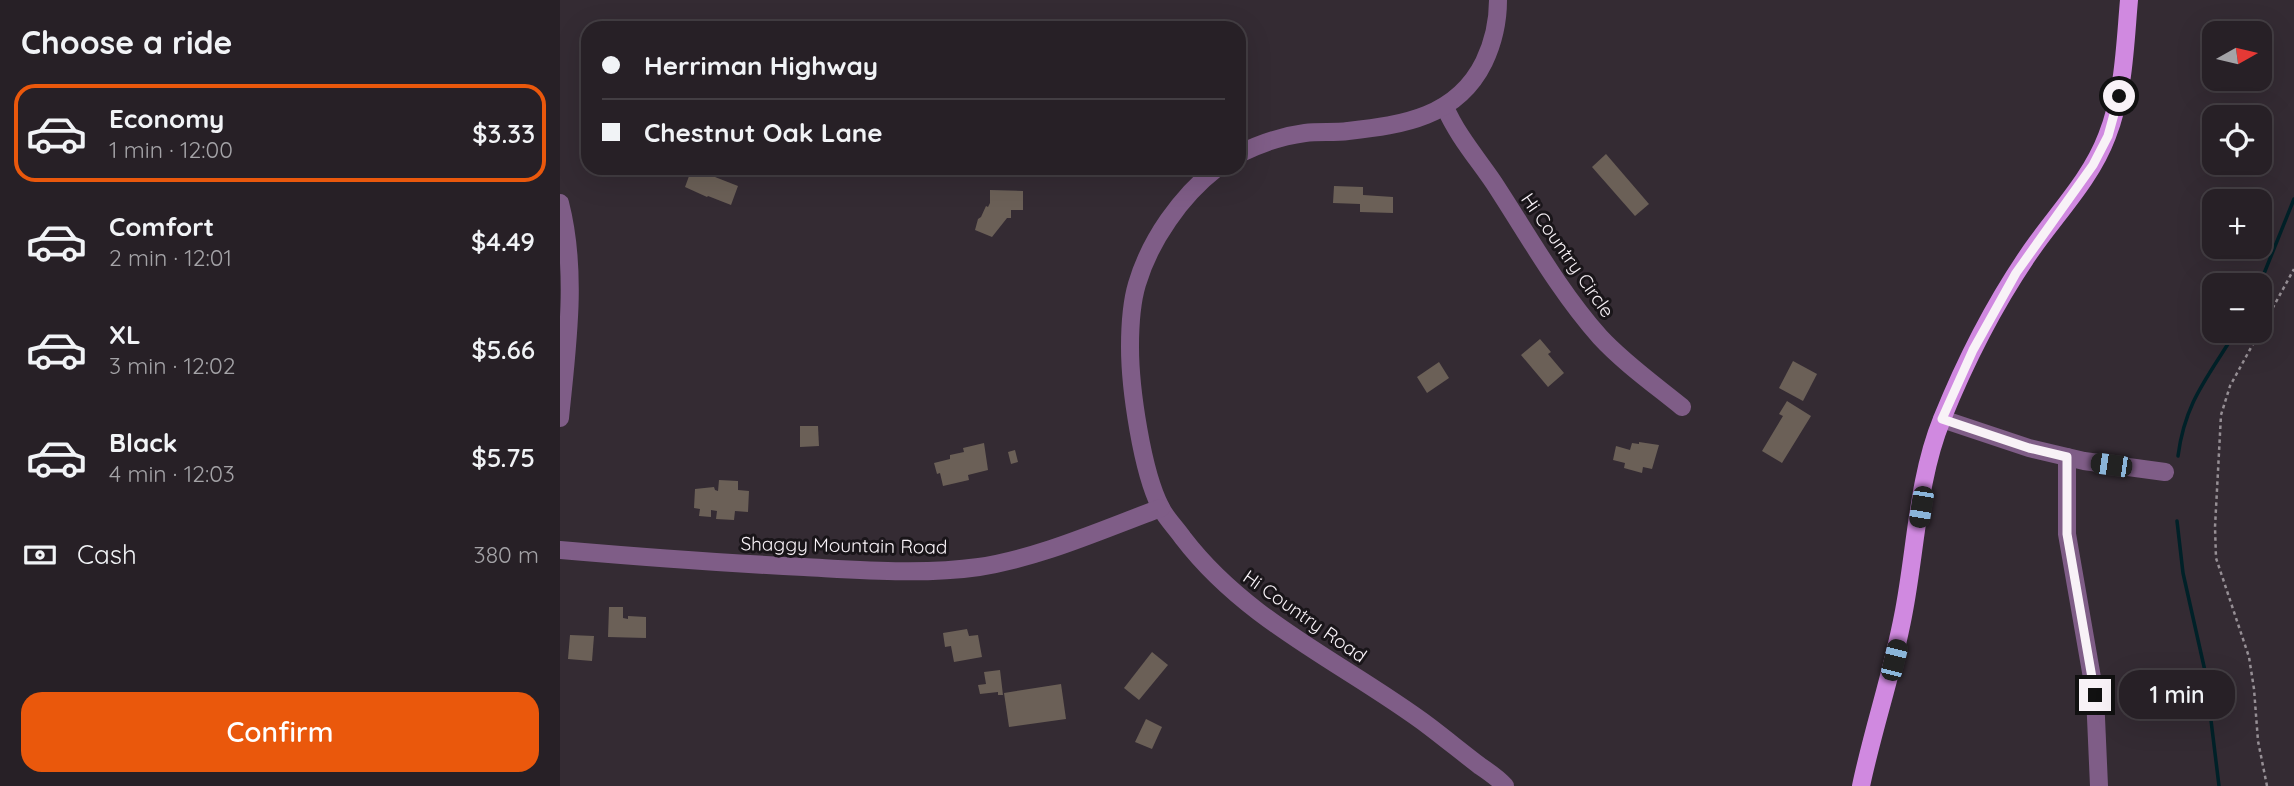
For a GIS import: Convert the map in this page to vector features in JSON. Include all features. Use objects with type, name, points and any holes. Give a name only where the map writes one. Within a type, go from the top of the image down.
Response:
[{"type":"main road","points":[[1861,786],[1898,643],[1928,464],[1942,419],[1973,350],[2016,273],[2085,179],[2101,151],[2119,96],[2129,0]]},
{"type":"street","points":[[1246,151],[1282,137],[1307,132],[1346,132],[1396,124],[1421,118],[1445,107],[1476,79],[1498,23],[1498,0]]},
{"type":"street","name":"Hi Country Circle","points":[[1445,107],[1460,136],[1543,260],[1602,340],[1682,407]]},
{"type":"street","name":"Hi Country Road","points":[[1207,175],[1163,229],[1147,257],[1137,285],[1130,325],[1133,394],[1147,467],[1161,508],[1190,547],[1227,588],[1315,653],[1406,710],[1505,786]]},
{"type":"street","points":[[560,203],[568,240],[570,272],[560,418]]},
{"type":"street","points":[[1942,419],[2029,448],[2067,457],[2165,472]]},
{"type":"street","points":[[2067,457],[2067,534],[2095,695],[2099,786]]},
{"type":"street","name":"Shaggy Mountain Road","points":[[560,550],[682,561],[844,569],[947,570],[1009,561],[1161,508]]},
{"type":"path","points":[[2267,786],[2259,754],[2249,657],[2216,558],[2215,527],[2221,415],[2230,386],[2294,269]]},
{"type":"building","points":[[1606,154],[1649,204],[1635,216],[1592,167]]},
{"type":"building","points":[[689,175],[716,175],[715,177],[738,186],[731,205],[685,187]]},
{"type":"building","points":[[1334,186],[1363,187],[1363,195],[1393,197],[1393,213],[1360,212],[1360,204],[1333,203]]},
{"type":"building","points":[[990,190],[1023,191],[1023,210],[1011,210],[1011,218],[1007,218],[992,237],[975,230],[978,219],[990,203]]},
{"type":"building","points":[[1540,339],[1551,352],[1548,354],[1564,373],[1548,387],[1521,355]]},
{"type":"building","points":[[1793,361],[1817,374],[1803,401],[1779,388]]},
{"type":"building","points":[[1439,362],[1449,378],[1427,393],[1417,377]]},
{"type":"building","points":[[1787,401],[1811,416],[1782,463],[1762,451],[1783,416],[1779,414]]},
{"type":"building","points":[[800,426],[818,426],[819,446],[800,447]]},
{"type":"building","points":[[984,443],[988,470],[968,475],[969,480],[943,486],[934,463],[964,452],[963,448]]},
{"type":"building","points":[[1632,443],[1659,445],[1652,469],[1643,467],[1642,473],[1624,468],[1625,463],[1613,460],[1616,446],[1630,450]]},
{"type":"building","points":[[1015,450],[1018,462],[1011,464],[1008,452]]},
{"type":"building","points":[[719,480],[738,481],[738,490],[749,491],[748,512],[735,511],[734,520],[716,519],[717,511],[711,510],[711,517],[699,516],[700,509],[694,508],[695,489],[714,487],[718,491]]},
{"type":"building","points":[[609,607],[623,607],[623,618],[646,617],[646,638],[608,637]]},
{"type":"building","points":[[967,629],[969,636],[978,635],[982,657],[954,662],[951,646],[945,647],[943,633]]},
{"type":"building","points":[[570,635],[594,636],[592,661],[568,659]]},
{"type":"building","points":[[1152,652],[1168,665],[1139,700],[1124,688]]},
{"type":"building","points":[[1000,670],[1003,695],[998,695],[998,692],[980,694],[978,685],[986,684],[984,672]]},
{"type":"building","points":[[1061,684],[1066,719],[1009,727],[1004,693]]},
{"type":"building","points":[[1146,719],[1162,727],[1152,749],[1135,742]]},
{"type":"waterway","points":[[2264,273],[2294,199]]},
{"type":"waterway","points":[[2178,456],[2192,404],[2229,343]]},
{"type":"waterway","points":[[2177,521],[2183,573],[2205,671],[2219,786]]},
{"type":"route","points":[[2095,695],[2067,534],[2067,457],[2029,448],[1942,419],[1973,350],[2016,273],[2093,165],[2108,136],[2119,96]]}]
